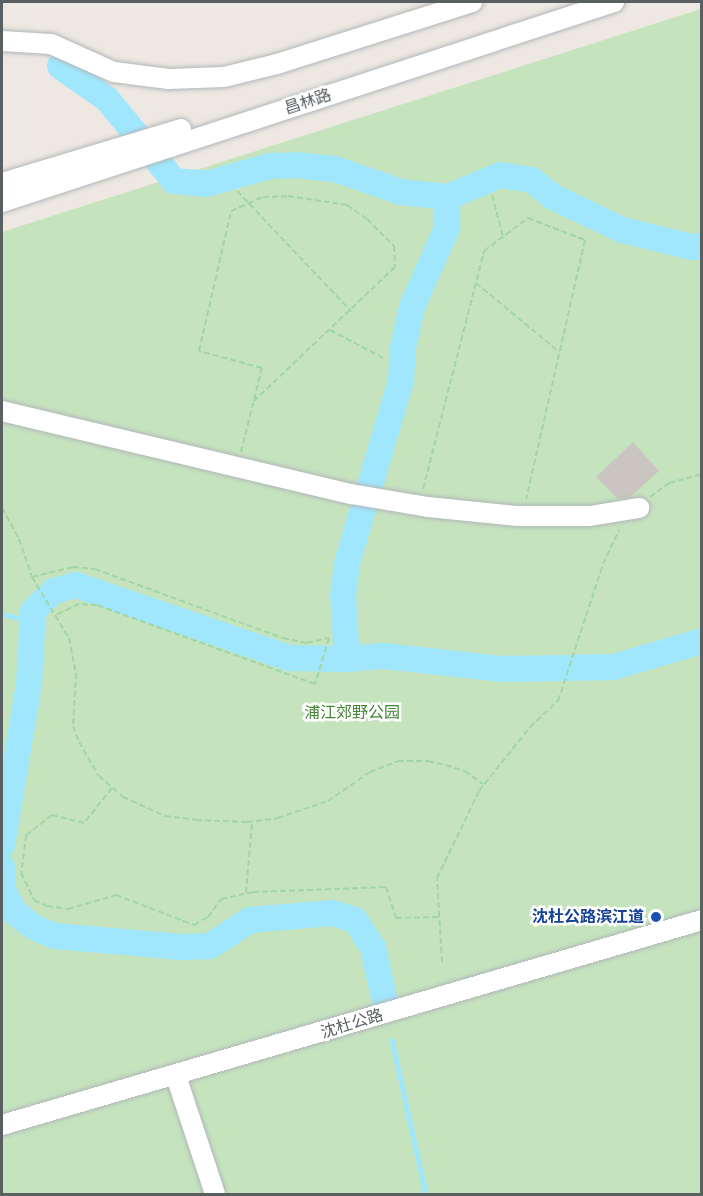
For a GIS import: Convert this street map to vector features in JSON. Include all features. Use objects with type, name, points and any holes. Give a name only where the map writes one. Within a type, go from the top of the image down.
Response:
[{"type":"street","points":[[2,41],[51,44],[114,72],[169,78],[224,77],[277,64],[472,2]]},
{"type":"street","name":"昌林路","points":[[168,141],[352,73],[584,2]]},
{"type":"street","name":"昌林路","points":[[2,183],[124,154],[168,141],[614,2]]},
{"type":"street","name":"昌林路","points":[[2,202],[124,154]]},
{"type":"street","points":[[2,411],[351,494],[419,506],[522,516],[590,516],[639,508]]},
{"type":"street","name":"沈杜公路","points":[[2,1125],[176,1076],[702,920]]},
{"type":"street","points":[[176,1076],[215,1194]]},
{"type":"path","points":[[237,191],[351,311]]},
{"type":"path","points":[[492,195],[503,237]]},
{"type":"path","points":[[237,466],[262,368],[199,351],[231,211],[263,197],[288,196],[347,205],[367,219],[394,246],[395,267],[254,401]]},
{"type":"path","points":[[419,506],[484,251],[528,218],[585,240],[522,516]]},
{"type":"path","points":[[476,283],[559,352]]},
{"type":"path","points":[[330,330],[383,358]]},
{"type":"path","points":[[639,508],[669,483],[702,474]]},
{"type":"path","points":[[2,508],[19,539],[32,578],[69,639],[76,672],[73,726],[87,757],[99,776],[112,788],[142,807],[165,816],[196,820],[252,821],[286,816],[328,801],[370,772],[398,761],[428,760],[465,771],[483,784]]},
{"type":"path","points":[[442,962],[437,878],[454,838],[483,784],[530,727],[558,701],[603,564],[620,528]]},
{"type":"path","points":[[32,578],[73,567],[95,569],[283,639],[307,643],[329,638],[315,684],[97,605],[79,604],[55,615]]},
{"type":"path","points":[[112,788],[84,823],[52,815],[26,834],[21,873],[34,900],[47,906],[68,909],[116,895],[194,925],[208,917],[221,899],[246,894],[386,887],[396,918],[438,917]]},
{"type":"path","points":[[246,894],[252,821]]},
{"type":"green space","name":"浦江郊野公园","points":[[701,9],[701,1194],[2,1194],[2,232]]},
{"type":"building","points":[[633,442],[659,471],[630,497],[618,499],[596,477]]},
{"type":"waterway","points":[[60,66],[107,99],[174,181],[206,184],[270,166],[294,165],[335,169],[401,192],[448,197],[500,175],[532,180],[553,197],[622,230],[692,247],[702,246]]},
{"type":"waterway","points":[[347,659],[343,596],[347,563],[401,381],[403,347],[412,307],[446,230],[448,197]]},
{"type":"waterway","points":[[2,845],[29,683],[33,611],[54,591],[76,585],[289,658],[347,659],[384,656],[501,669],[614,667],[702,641]]},
{"type":"waterway","points":[[2,614],[32,621]]},
{"type":"waterway","points":[[2,867],[2,887],[14,912],[35,928],[55,936],[181,947],[210,946],[250,920],[333,913],[355,920],[373,948],[385,1002]]},
{"type":"waterway","points":[[392,1040],[426,1194]]},
{"type":"place","name":"沈杜公路滨江道","points":[[656,917]]}]
